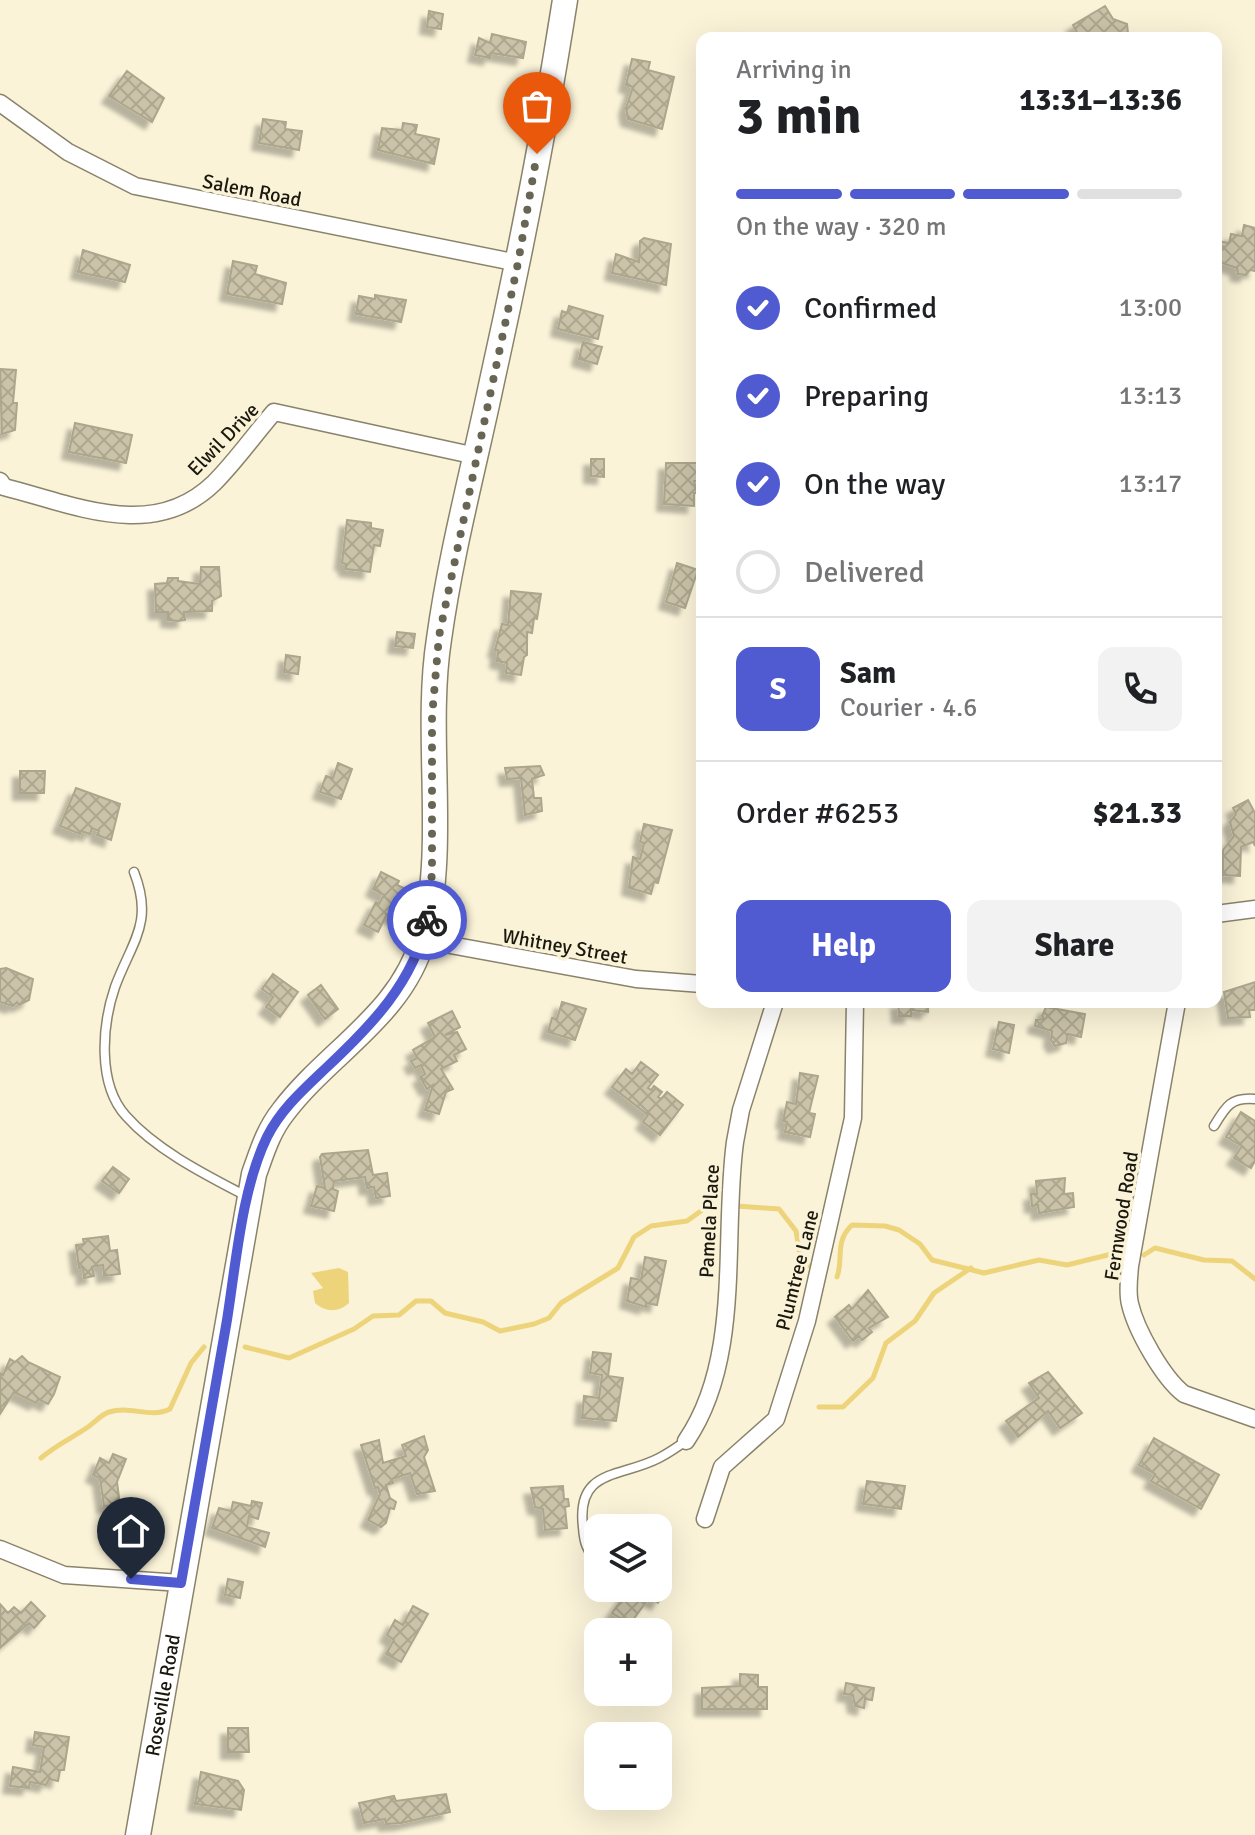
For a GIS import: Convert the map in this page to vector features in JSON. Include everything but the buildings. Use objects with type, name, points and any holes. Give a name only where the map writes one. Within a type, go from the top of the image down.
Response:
[{"type":"street","name":"Roseville Road","points":[[138,1835],[249,1198],[267,1138],[283,1111],[372,1023],[402,983],[423,940],[432,873],[434,670],[518,263],[565,0]]},
{"type":"street","name":"Salem Road","points":[[0,103],[68,152],[135,186],[518,263]]},
{"type":"street","name":"Elwil Drive","points":[[1,487],[123,518],[162,514],[212,485],[274,412],[476,456]]},
{"type":"street","points":[[1222,913],[1255,909]]},
{"type":"street","name":"Whitney Street","points":[[423,940],[636,979],[696,979]]},
{"type":"street","name":"Pamela Place","points":[[686,1441],[703,1416],[720,1360],[735,1142],[741,1110],[773,1008]]},
{"type":"street","name":"Plumtree Lane","points":[[705,1519],[722,1467],[776,1419],[807,1321],[853,1118],[855,1008]]},
{"type":"street","name":"Fernwood Road","points":[[1176,1008],[1130,1266],[1131,1307],[1156,1360],[1174,1387],[1184,1394],[1255,1419]]},
{"type":"street","points":[[0,1549],[64,1575],[181,1583]]},
{"type":"lane","points":[[134,872],[142,892],[144,918],[115,988],[105,1032],[109,1084],[125,1116],[154,1140],[249,1198]]},
{"type":"lane","points":[[1214,1126],[1227,1103],[1255,1099]]},
{"type":"lane","points":[[584,1529],[582,1502],[589,1488],[599,1480],[659,1459],[686,1441]]},
{"type":"shaded area","points":[[339,1268],[348,1272],[349,1303],[336,1310],[323,1308],[315,1303],[313,1291],[323,1288],[311,1273]]},
{"type":"waterway","points":[[245,1347],[289,1358],[354,1329],[373,1316],[399,1315],[416,1301],[431,1301],[445,1313],[483,1322],[500,1331],[534,1324],[549,1318],[561,1303],[618,1268],[634,1237],[651,1226],[687,1221],[712,1203]]},
{"type":"waterway","points":[[737,1206],[779,1209],[796,1231],[801,1261],[814,1268]]},
{"type":"waterway","points":[[837,1277],[841,1244],[852,1225],[885,1226],[899,1230],[920,1244],[932,1260],[984,1273],[1039,1260],[1067,1265],[1120,1252]]},
{"type":"waterway","points":[[1144,1255],[1155,1248],[1204,1260],[1232,1261],[1255,1279]]},
{"type":"waterway","points":[[819,1407],[843,1407],[873,1378],[886,1343],[915,1321],[934,1293],[971,1268]]},
{"type":"waterway","points":[[41,1458],[109,1412],[155,1413],[170,1409],[191,1363],[204,1347]]},
{"type":"way so far","points":[[427,920],[432,873],[434,670],[463,516],[518,263],[537,154]]},
{"type":"route","points":[[131,1579],[181,1583],[236,1264],[254,1174],[267,1138],[283,1111],[372,1023],[396,992],[413,965],[427,920]]}]
